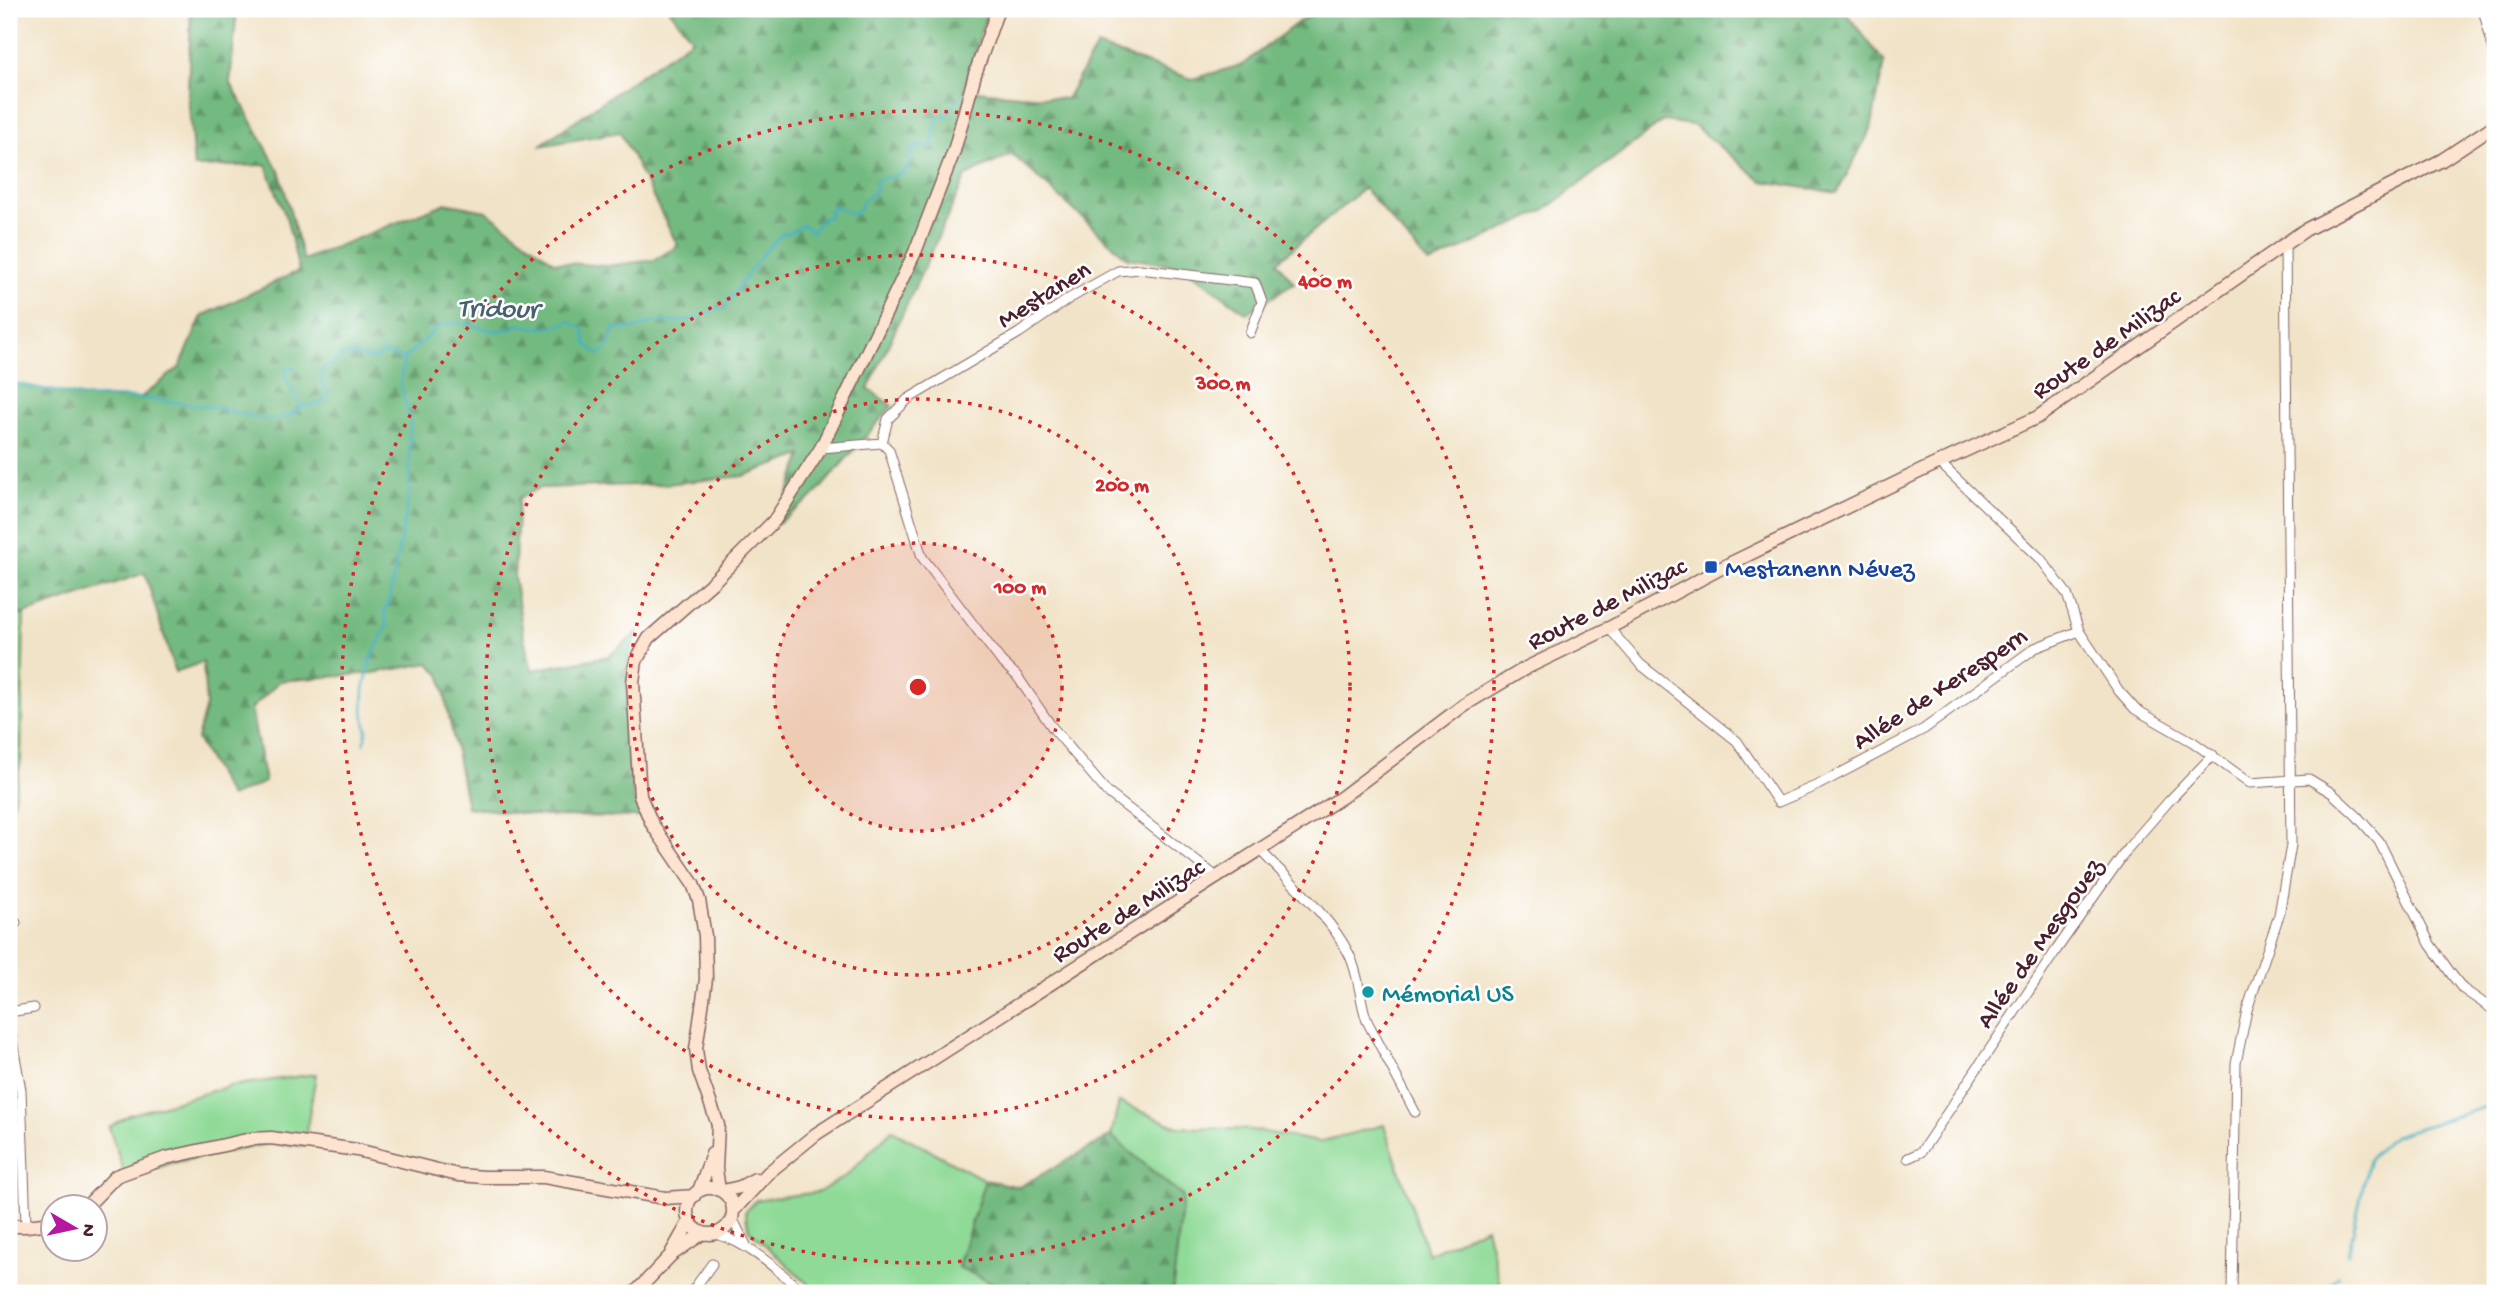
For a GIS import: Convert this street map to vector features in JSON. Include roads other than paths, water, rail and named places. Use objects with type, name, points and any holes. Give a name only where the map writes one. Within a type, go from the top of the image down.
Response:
[{"type":"main road","points":[[721,1191],[716,1170],[718,1125],[699,1071],[696,1049],[706,979],[705,936],[699,900],[693,884],[652,824],[640,796],[633,682],[636,661],[649,638],[713,582],[774,521],[821,448],[915,252],[954,151],[975,74],[998,9]]},
{"type":"main road","name":"Route de Milizac","points":[[733,1214],[768,1173],[816,1134],[1342,797],[1464,705],[1526,668],[1609,628],[1729,564],[2038,417],[2305,230],[2442,160],[2495,125]]},
{"type":"main road","points":[[99,1194],[117,1176],[166,1158],[251,1139],[271,1138],[357,1150],[458,1175],[484,1178],[544,1177],[665,1198],[708,1189],[721,1191],[730,1198],[733,1214],[726,1228],[670,1255]]},
{"type":"main road","points":[[635,1293],[670,1255],[688,1219],[689,1202],[696,1193],[717,1140]]},
{"type":"main road","name":"Route de Milizac","points":[[721,1191],[740,1187],[768,1173]]},
{"type":"main road","points":[[665,1198],[688,1219],[693,1228],[710,1234]]},
{"type":"main road","points":[[9,1226],[38,1225]]},
{"type":"street","points":[[2483,9],[2495,55]]},
{"type":"street","points":[[2232,1293],[2236,1063],[2247,1010],[2279,915],[2291,845],[2285,245]]},
{"type":"street","name":"Mestanen","points":[[882,443],[888,419],[908,399],[1019,334],[1070,298],[1118,271],[1140,269],[1255,283],[1262,302],[1250,333]]},
{"type":"street","points":[[821,448],[882,443],[889,450],[922,557],[1001,662],[1017,676],[1052,727],[1107,792],[1218,878]]},
{"type":"street","points":[[1941,461],[1944,467],[2040,558],[2067,594],[2079,631],[2119,691],[2135,709],[2193,742],[2250,783],[2291,778],[2309,779],[2332,793],[2370,829],[2438,954],[2463,989],[2495,1011]]},
{"type":"street","name":"Allée de Kerespern","points":[[1609,628],[1640,664],[1737,741],[1778,802],[1818,785],[1924,729],[2035,648],[2079,631]]},
{"type":"street","name":"Allée de Mesgouez","points":[[1908,1158],[1921,1152],[2128,848],[2213,755]]},
{"type":"street","points":[[1260,850],[1316,910],[1349,954],[1361,988],[1362,1008],[1367,1021],[1415,1112]]},
{"type":"street","points":[[9,1012],[34,1008]]},
{"type":"street","points":[[9,1023],[21,1090],[26,1226]]},
{"type":"street","points":[[733,1214],[748,1248]]},
{"type":"street","points":[[710,1234],[730,1238],[748,1248],[804,1293]]},
{"type":"street","points":[[691,1293],[712,1264]]},
{"type":"street","points":[[2472,1293],[2495,1284]]},
{"type":"waterway","name":"Tridour","points":[[404,359],[438,327],[451,323],[469,324],[492,331],[513,329],[517,324],[550,327],[569,321],[584,330],[586,344],[598,354],[607,349],[614,328],[633,329],[651,323],[686,321],[725,306],[764,252],[783,233],[803,225],[813,232],[820,220],[830,216],[829,212],[833,206],[855,214],[876,190],[875,181],[906,172],[914,146],[931,147],[938,117],[947,115],[963,94]]},
{"type":"waterway","name":"Tridour","points":[[9,385],[13,383],[85,397],[140,398],[208,406],[269,420],[292,415],[302,407],[321,403],[329,393],[320,382],[325,365],[334,364],[344,354],[376,359],[383,353],[404,359]]},
{"type":"waterway","points":[[364,744],[367,729],[363,712],[364,690],[370,661],[387,625],[384,611],[389,600],[409,495],[410,423],[400,381],[404,359]]},
{"type":"waterway","points":[[295,368],[286,368],[286,379],[302,407]]},
{"type":"waterway","points":[[2348,1254],[2369,1159],[2393,1136],[2495,1104]]},
{"type":"waterway","points":[[2324,1293],[2339,1275]]},
{"type":"place","name":"Mestanenn Névez","points":[[1711,567]]},
{"type":"place","name":"Mémorial US","points":[[1368,992]]}]
